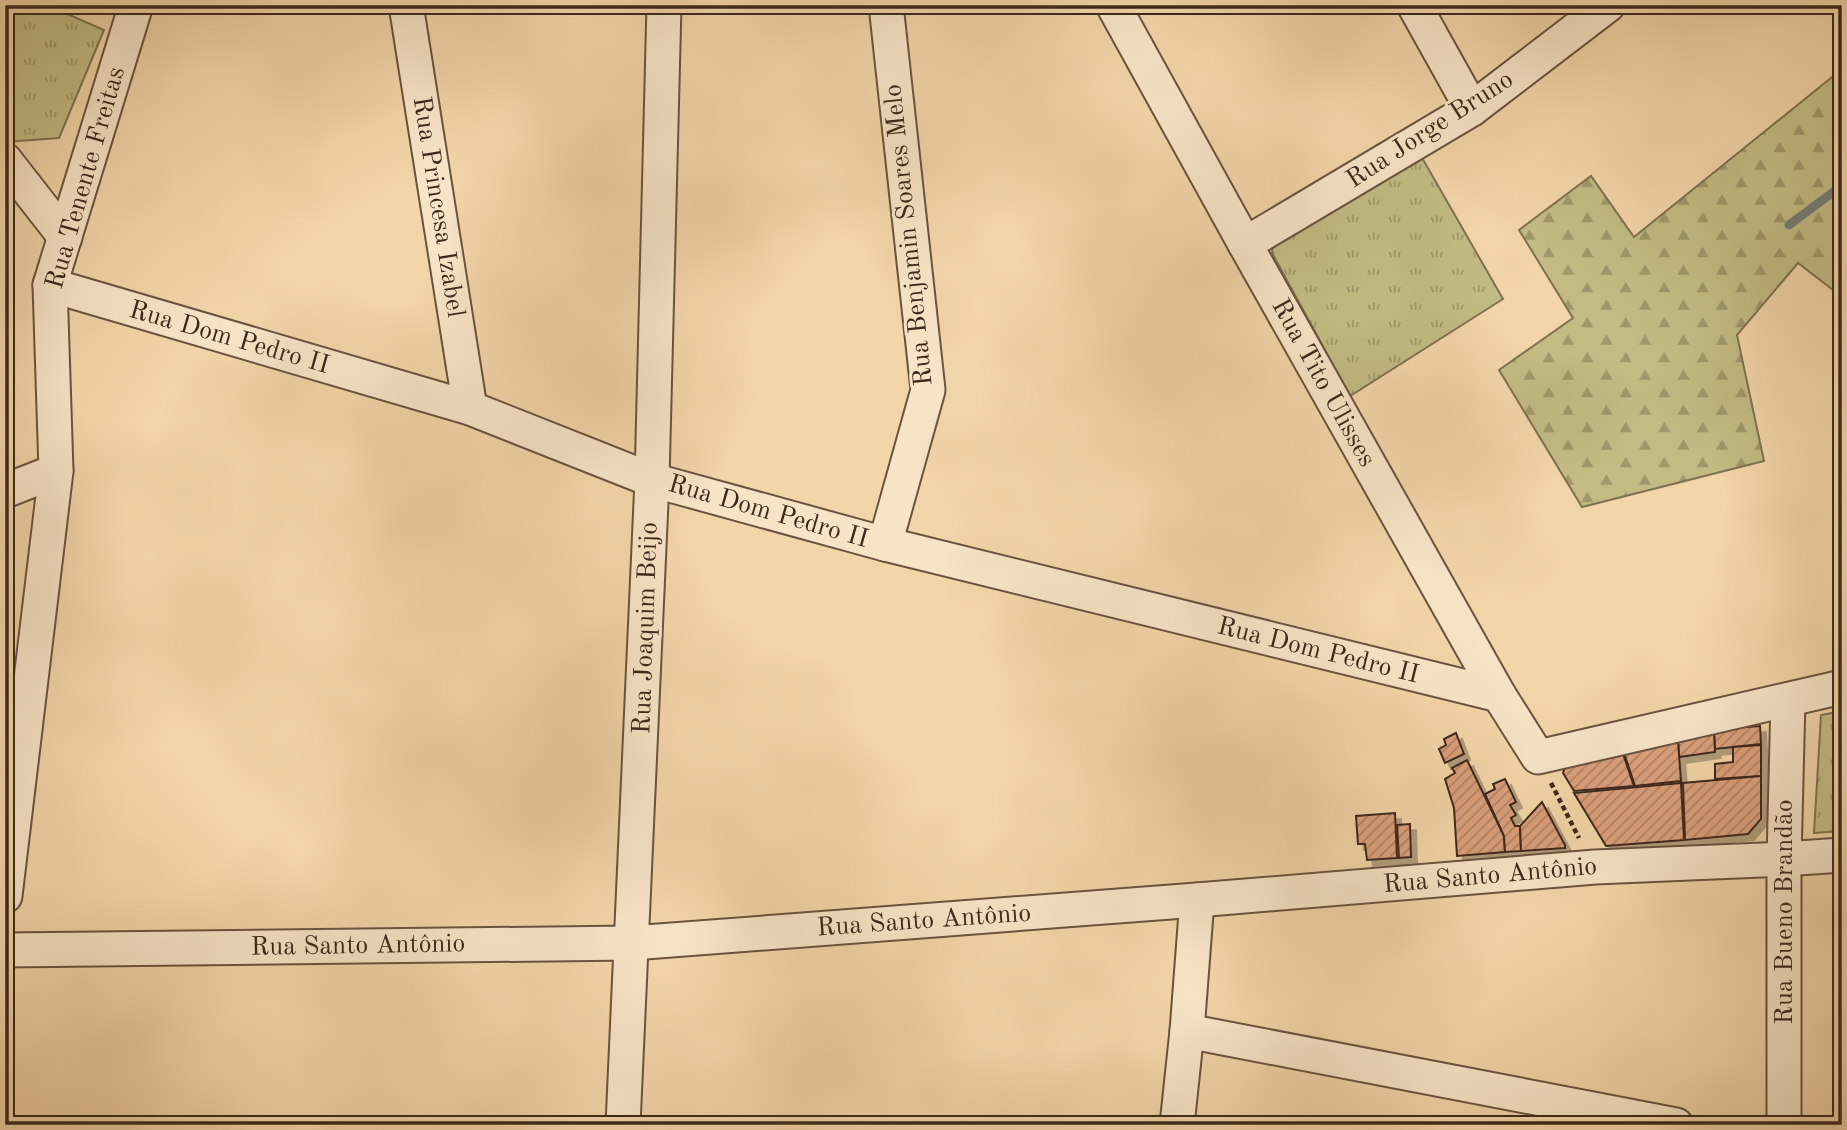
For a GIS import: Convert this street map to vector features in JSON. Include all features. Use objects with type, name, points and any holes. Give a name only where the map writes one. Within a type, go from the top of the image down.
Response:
[{"type":"street","name":"Rua Tenente Freitas","points":[[5,896],[57,471],[50,285],[136,5]]},
{"type":"street","name":"Rua Princesa Izabel","points":[[406,5],[470,408]]},
{"type":"street","name":"Rua Joaquim Beijo","points":[[622,1125],[652,480],[664,5]]},
{"type":"street","name":"Rua Benjamin Soares Melo","points":[[884,544],[928,390],[886,5]]},
{"type":"street","name":"Rua Tito Ulisses","points":[[1113,5],[1499,695],[1538,757]]},
{"type":"street","points":[[1414,5],[1472,109]]},
{"type":"street","name":"Rua Jorge Bruno","points":[[1245,244],[1472,109],[1608,5]]},
{"type":"street","points":[[5,160],[65,237]]},
{"type":"street","name":"Rua Dom Pedro II","points":[[50,285],[470,408],[652,480],[884,544],[1499,695]]},
{"type":"street","points":[[5,491],[57,471]]},
{"type":"street","points":[[1538,757],[1842,687]]},
{"type":"street","name":"Rua Bueno Brandão","points":[[1784,1125],[1784,859],[1788,700]]},
{"type":"street","name":"Rua Santo Antônio","points":[[5,950],[632,943],[1595,867],[1842,855]]},
{"type":"street","points":[[1177,1125],[1197,900]]},
{"type":"street","points":[[1187,1031],[1676,1125]]},
{"type":"path","points":[[1538,757],[1595,867]]},
{"type":"green space","points":[[5,5],[47,5],[104,30],[59,138],[5,142]]},
{"type":"green space","points":[[1842,69],[1842,297],[1798,263],[1737,335],[1764,461],[1582,507],[1499,370],[1573,318],[1519,230],[1591,176],[1634,237]]},
{"type":"green space","points":[[1421,156],[1503,299],[1350,396],[1272,253],[1274,240]]},
{"type":"green space","points":[[1842,711],[1842,831],[1814,833],[1821,715]]},
{"type":"building","points":[[1760,726],[1761,744],[1715,749],[1714,732]]},
{"type":"building","points":[[1714,732],[1715,752],[1679,757],[1678,741]]},
{"type":"building","points":[[1456,733],[1464,754],[1445,763],[1439,749],[1446,745],[1444,739]]},
{"type":"building","points":[[1678,741],[1681,781],[1635,786],[1624,753]]},
{"type":"building","points":[[1761,745],[1761,776],[1715,779],[1715,764],[1733,762],[1733,747]]},
{"type":"building","points":[[1623,754],[1634,786],[1574,791],[1563,773],[1565,767]]},
{"type":"building","points":[[1467,760],[1504,836],[1505,852],[1457,856],[1454,808],[1445,779],[1455,773],[1452,768]]},
{"type":"building","points":[[1761,776],[1761,819],[1748,834],[1685,840],[1683,783]]},
{"type":"building","points":[[1505,779],[1516,802],[1510,805],[1516,815],[1511,818],[1515,826],[1520,826],[1521,851],[1505,852],[1504,836],[1485,794],[1495,789],[1493,784]]},
{"type":"building","points":[[1681,783],[1684,840],[1606,846],[1574,793]]},
{"type":"building","points":[[1542,802],[1565,848],[1521,851],[1520,826]]},
{"type":"building","points":[[1395,813],[1397,858],[1367,860],[1365,844],[1358,844],[1356,816]]},
{"type":"building","points":[[1410,824],[1411,857],[1399,858],[1397,825]]},
{"type":"waterway","points":[[1789,225],[1842,188]]}]
